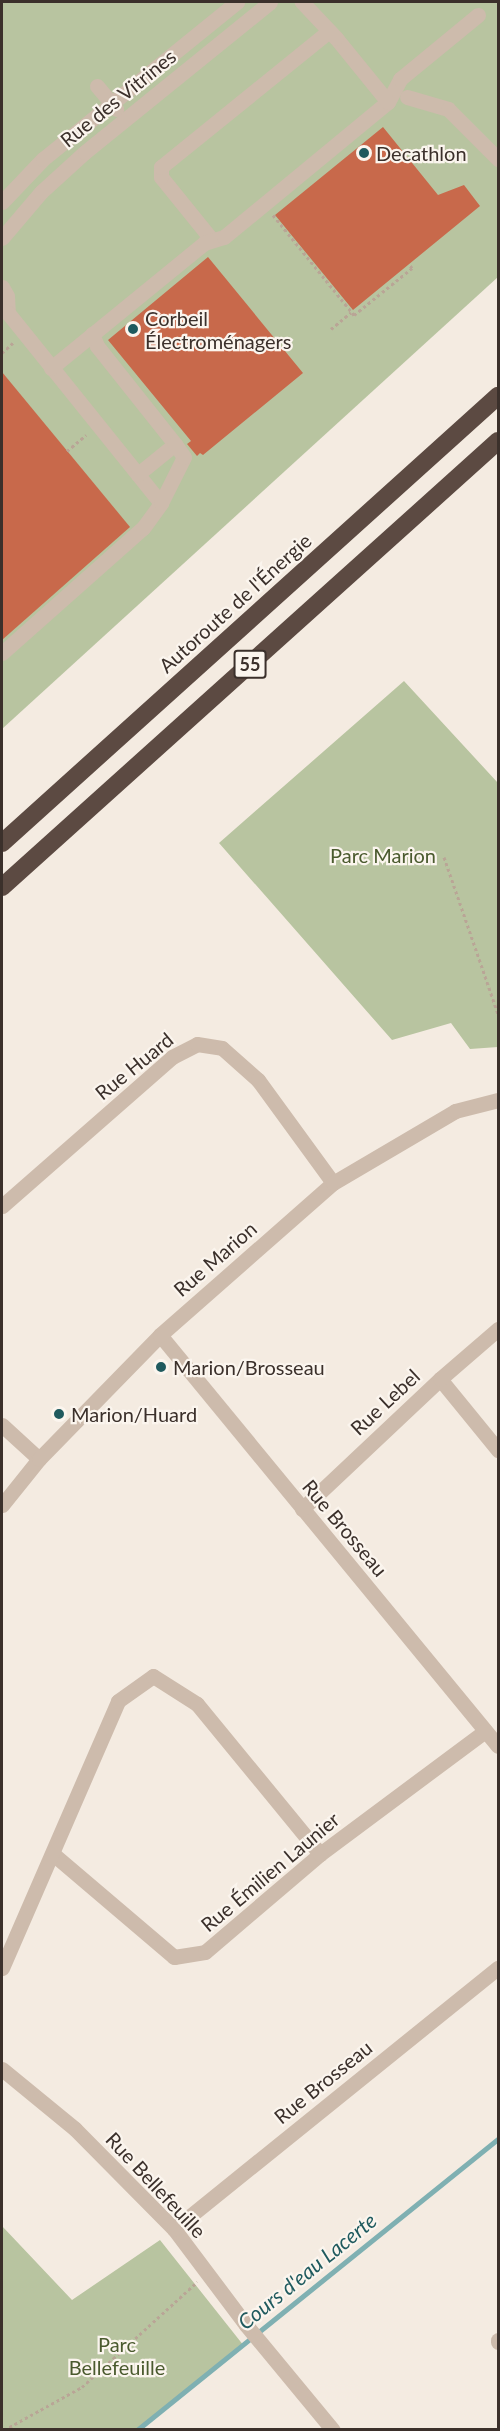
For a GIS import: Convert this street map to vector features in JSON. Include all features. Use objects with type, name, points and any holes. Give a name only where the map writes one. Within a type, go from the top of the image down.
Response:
[{"type":"highway","name":"Autoroute de l'Énergie","points":[[2,843],[498,396]]},
{"type":"highway","name":"55","points":[[2,887],[498,441]]},
{"type":"highway","points":[[2,830],[52,798]]},
{"type":"street","name":"Rue des Vitrines","points":[[2,202],[43,159],[237,2]]},
{"type":"street","name":"Rue des Vitrines","points":[[2,238],[58,175],[123,119],[270,2]]},
{"type":"street","points":[[302,2],[388,102]]},
{"type":"street","points":[[51,368],[204,243],[224,237],[388,102],[400,79],[478,15]]},
{"type":"street","points":[[212,240],[161,177],[161,167],[329,31]]},
{"type":"street","points":[[97,86],[123,119]]},
{"type":"street","points":[[407,98],[448,108],[498,159]]},
{"type":"street","points":[[2,286],[7,296],[4,314],[161,503]]},
{"type":"street","points":[[2,653],[136,535],[161,503],[184,457],[97,346],[92,334]]},
{"type":"street","points":[[138,474],[175,444]]},
{"type":"street","name":"Rue Huard","points":[[2,1206],[172,1058],[197,1044],[222,1048],[258,1080],[333,1183]]},
{"type":"street","name":"Rue Marion","points":[[2,1505],[39,1459],[160,1335],[333,1183],[455,1111],[498,1100]]},
{"type":"street","name":"Rue Lebel","points":[[302,1509],[440,1379],[498,1329]]},
{"type":"street","name":"Rue Brosseau","points":[[160,1335],[498,1746]]},
{"type":"street","points":[[440,1379],[498,1450]]},
{"type":"street","points":[[2,1425],[39,1459]]},
{"type":"street","points":[[2,1968],[118,1701],[153,1676],[197,1704],[320,1854]]},
{"type":"street","name":"Rue Émilien Launier","points":[[53,1854],[174,1957],[205,1952],[320,1854],[485,1731]]},
{"type":"street","name":"Rue Brosseau","points":[[174,2229],[498,1968]]},
{"type":"street","name":"Rue Bellefeuille","points":[[2,2069],[75,2129],[174,2229],[206,2274],[327,2428]]},
{"type":"path","points":[[272,214],[354,315],[412,268],[409,264]]},
{"type":"path","points":[[332,329],[351,312]]},
{"type":"path","points":[[2,352],[15,341]]},
{"type":"path","points":[[67,451],[79,441]]},
{"type":"path","points":[[444,857],[498,1014]]},
{"type":"path","points":[[4,2430],[82,2387],[206,2274]]},
{"type":"green space","points":[[2,2],[498,2],[498,277],[2,729]]},
{"type":"green space","name":"Parc Marion","points":[[404,681],[498,783],[498,1047],[470,1049],[451,1023],[392,1040],[219,843]]},
{"type":"green space","name":"Parc Bellefeuille","points":[[2,2226],[72,2300],[160,2240],[244,2346],[141,2429],[2,2429]]},
{"type":"building","points":[[383,127],[438,195],[464,185],[480,206],[353,310],[275,215]]},
{"type":"building","points":[[208,257],[303,373],[203,455],[200,453],[197,456],[187,444],[191,441],[108,340]]},
{"type":"building","points":[[2,372],[130,527],[2,640]]},
{"type":"waterway","name":"Cours d'eau Lacerte","points":[[137,2430],[498,2139]]},
{"type":"place","name":"Decathlon","points":[[364,153]]},
{"type":"place","name":"Corbeil Électroménagers","points":[[133,329]]},
{"type":"place","name":"Marion/Brosseau","points":[[161,1367]]},
{"type":"place","name":"Marion/Huard","points":[[59,1414]]}]
